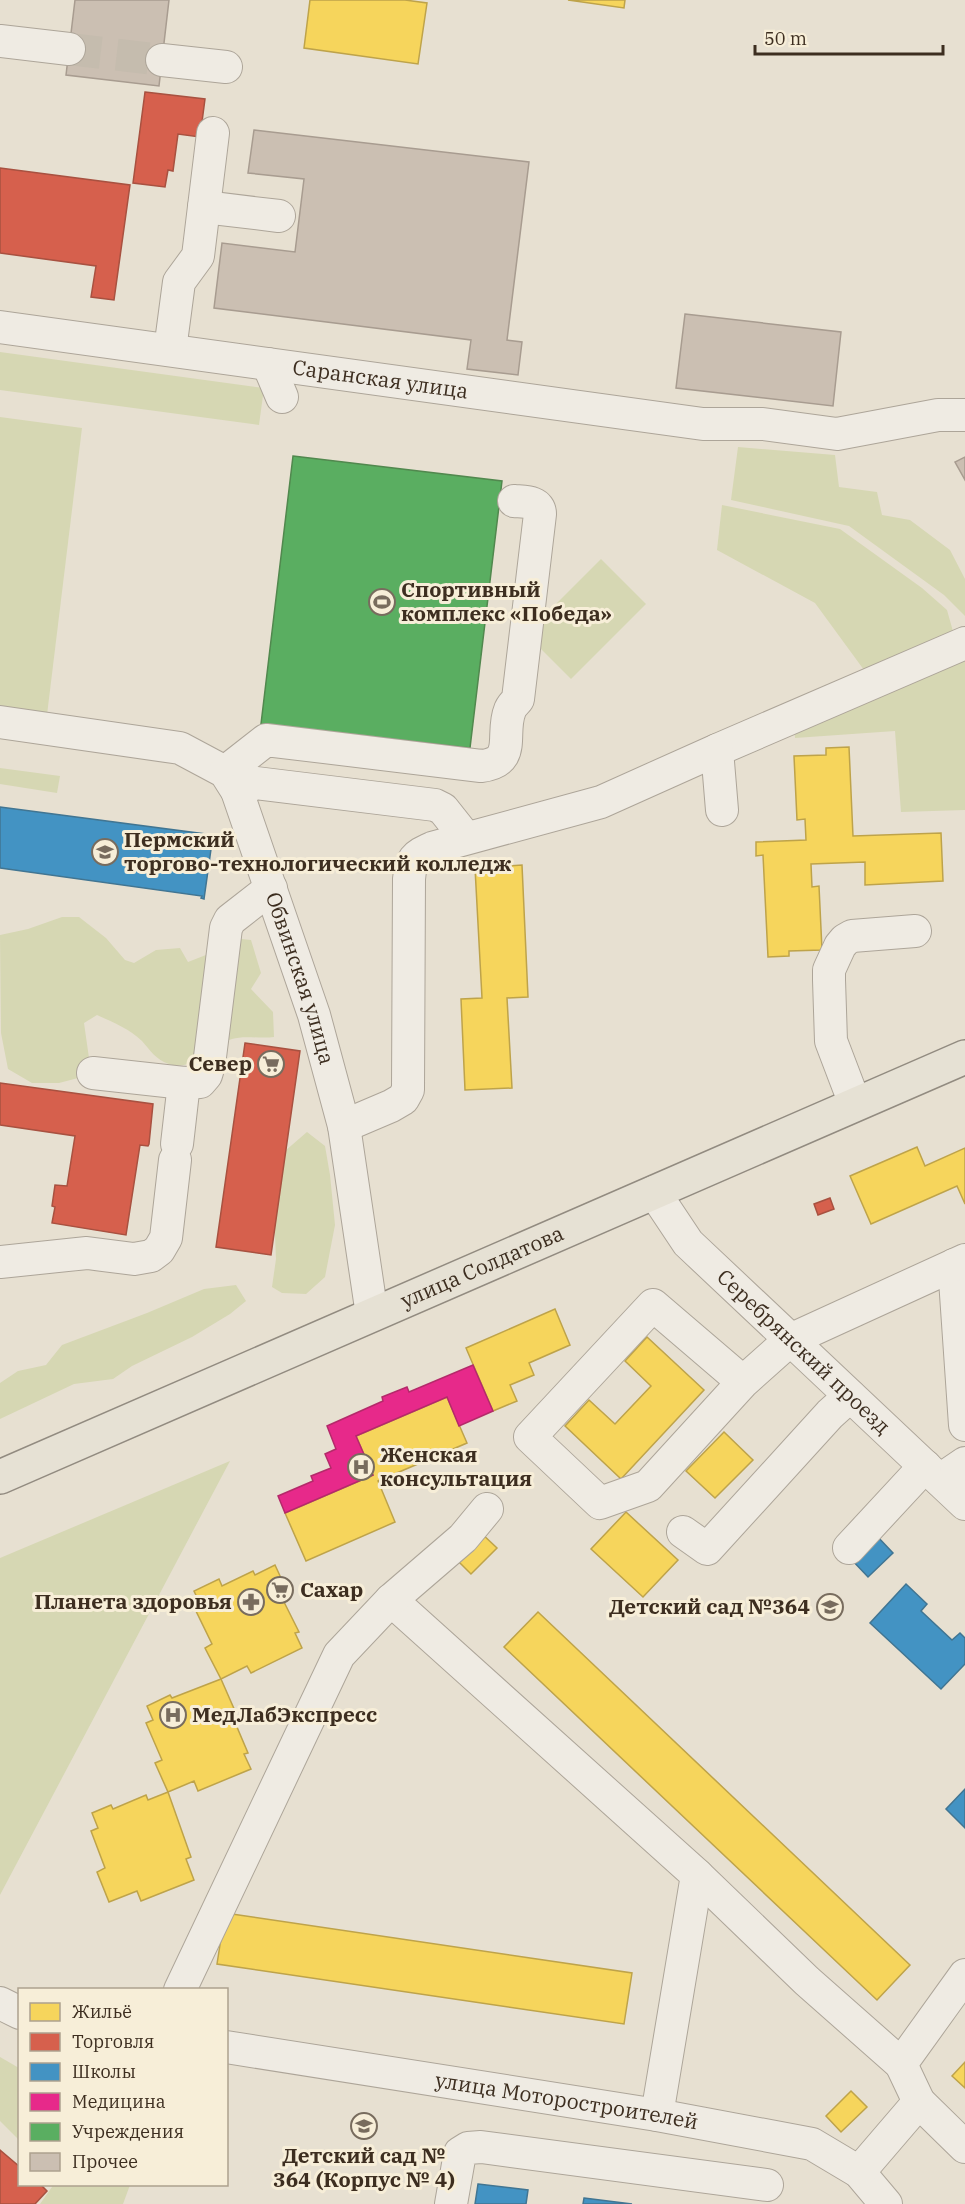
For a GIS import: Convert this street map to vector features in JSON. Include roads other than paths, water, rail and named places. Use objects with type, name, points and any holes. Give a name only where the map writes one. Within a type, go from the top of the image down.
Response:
[{"type":"main road","name":"улица Солдатова","points":[[0,1477],[965,1057]]},
{"type":"street","points":[[0,41],[69,49]]},
{"type":"street","points":[[162,60],[226,67]]},
{"type":"street","points":[[170,350],[179,282],[198,256],[213,133]]},
{"type":"street","points":[[204,207],[279,216]]},
{"type":"street","name":"Саранская улица","points":[[0,327],[268,364],[702,435],[763,424],[837,434],[938,415],[965,415]]},
{"type":"street","points":[[268,364],[282,397]]},
{"type":"street","points":[[231,781],[266,740],[481,766],[494,764],[502,757],[510,710],[518,699],[540,514],[540,509],[536,504],[514,501]]},
{"type":"street","points":[[344,1126],[404,1099],[408,1090],[409,879],[411,864],[417,855],[466,838],[601,802],[965,643]]},
{"type":"street","points":[[0,722],[180,748],[231,781],[435,805],[443,809],[466,838]]},
{"type":"street","points":[[717,750],[722,810]]},
{"type":"street","name":"Обвинская улица","points":[[231,781],[271,888],[314,1015],[344,1126],[372,1315]]},
{"type":"street","points":[[93,1072],[184,1083],[200,1082],[206,1075],[209,1065],[226,928],[231,920],[271,888]]},
{"type":"street","points":[[855,1104],[831,1041],[829,970],[840,946],[852,936],[915,931]]},
{"type":"street","points":[[0,1262],[87,1253],[134,1259],[151,1256],[159,1250],[166,1238],[184,1083]]},
{"type":"street","name":"Серебрянский проезд","points":[[654,1192],[688,1243],[850,1396],[944,1470],[965,1504]]},
{"type":"street","points":[[743,1382],[653,1305],[530,1437],[600,1503],[648,1486],[743,1382],[790,1340],[959,1262],[965,1425]]},
{"type":"street","points":[[683,1532],[707,1549],[830,1414],[850,1396]]},
{"type":"street","points":[[849,1548],[944,1470]]},
{"type":"street","points":[[180,1988],[339,1655],[391,1600],[463,1538],[487,1509]]},
{"type":"street","points":[[391,1600],[697,1875],[807,1982],[901,2064],[920,2102],[965,2146]]},
{"type":"street","points":[[657,2115],[697,1875]]},
{"type":"street","points":[[901,2064],[965,1975]]},
{"type":"street","points":[[0,2003],[18,2012]]},
{"type":"street","name":"улица Моторостроителей","points":[[228,2048],[657,2115],[790,2139],[812,2144],[874,2193]]},
{"type":"street","points":[[874,2193],[920,2102]]},
{"type":"street","points":[[452,2204],[460,2153],[468,2148],[481,2147],[766,2195],[790,2139]]},
{"type":"tunnel","points":[[69,49],[162,60]]},
{"type":"place","name":"Спортивный комплекс «Победа»","points":[[382,602]]},
{"type":"place","name":"Пермский торгово-технологический колледж","points":[[105,852]]},
{"type":"place","name":"Север","points":[[271,1064]]},
{"type":"place","name":"Женская консультация","points":[[361,1467]]},
{"type":"place","name":"Сахар","points":[[280,1590]]},
{"type":"place","name":"Планета здоровья","points":[[251,1602]]},
{"type":"place","name":"Детский сад №364","points":[[830,1607]]},
{"type":"place","name":"МедЛабЭкспресс","points":[[173,1715]]},
{"type":"place","name":"Детский сад № 364 (Корпус № 4)","points":[[364,2126]]}]
